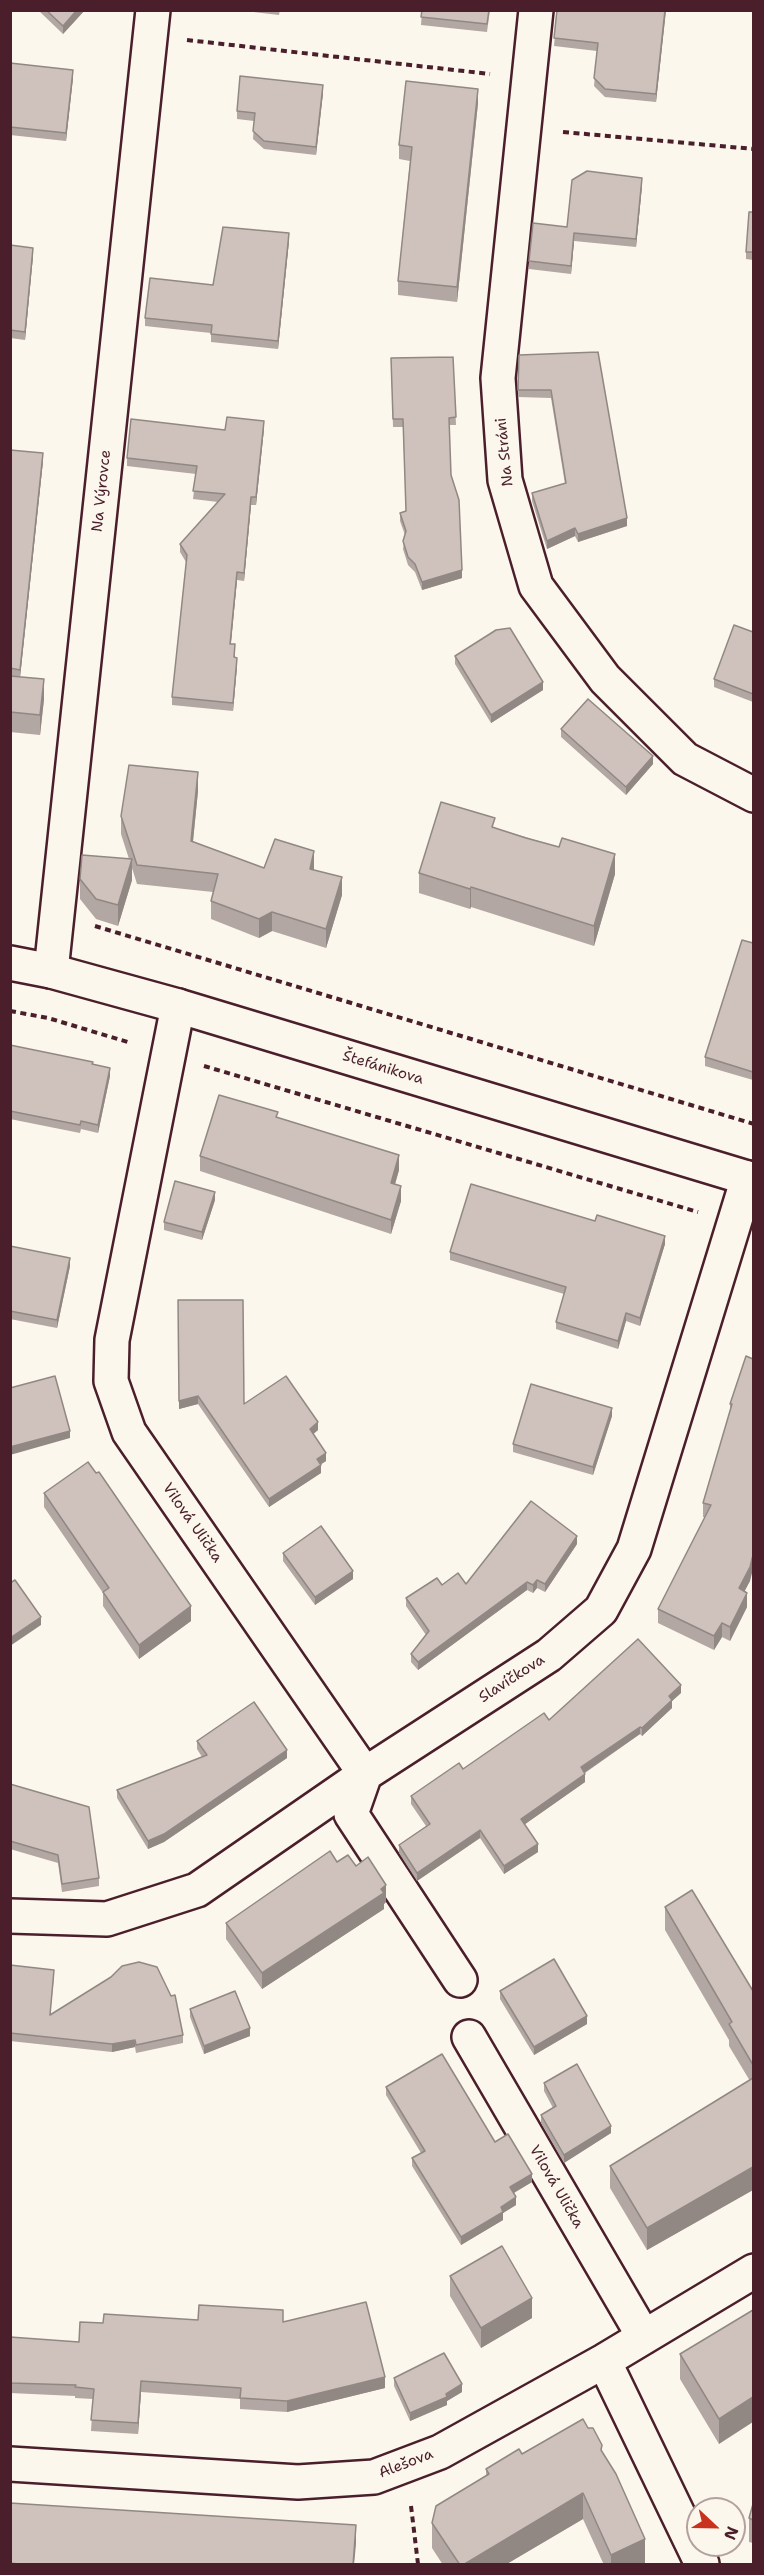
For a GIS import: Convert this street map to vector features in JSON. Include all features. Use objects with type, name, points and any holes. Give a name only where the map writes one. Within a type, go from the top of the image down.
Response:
[{"type":"street","name":"Na Stráni","points":[[536,10],[498,378],[505,480],[536,586],[605,679],[685,759],[753,795]]},
{"type":"street","name":"Na Výrovce","points":[[51,971],[152,23]]},
{"type":"street","name":"Štefánikova","points":[[10,963],[51,971],[178,1006],[751,1179]]},
{"type":"street","name":"Vilová Ulička","points":[[178,1006],[112,1340],[111,1381],[129,1432],[365,1774]]},
{"type":"street","name":"Slavíčkova","points":[[10,1916],[107,1919],[197,1890],[365,1774],[549,1655],[601,1610],[634,1549],[751,1179]]},
{"type":"street","points":[[365,1774],[351,1814],[460,1980]]},
{"type":"street","name":"Vilová Ulička","points":[[469,2037],[644,2337]]},
{"type":"street","name":"Alešova","points":[[10,2464],[298,2482],[374,2477],[440,2452],[604,2361],[753,2271]]},
{"type":"street","points":[[604,2361],[702,2565]]},
{"type":"path","points":[[152,23],[529,78]]},
{"type":"path","points":[[525,128],[753,149]]},
{"type":"path","points":[[92,924],[753,1124]]},
{"type":"path","points":[[10,1011],[48,1018],[133,1044]]},
{"type":"path","points":[[203,1066],[704,1214]]},
{"type":"path","points":[[405,2465],[418,2565]]},
{"type":"building","points":[[46,10],[77,10],[63,26]]},
{"type":"building","points":[[422,10],[489,10],[487,24],[421,17]]},
{"type":"building","points":[[557,10],[665,10],[656,94],[605,89],[594,78],[598,43],[554,38]]},
{"type":"building","points":[[10,63],[73,70],[66,133],[10,127]]},
{"type":"building","points":[[240,76],[323,85],[316,147],[264,141],[253,131],[255,113],[237,111]]},
{"type":"building","points":[[406,81],[478,89],[457,287],[398,281],[412,147],[399,145]]},
{"type":"building","points":[[587,171],[642,178],[636,239],[574,233],[571,266],[529,261],[533,223],[567,227],[572,180]]},
{"type":"building","points":[[749,212],[753,212],[753,252],[746,252]]},
{"type":"building","points":[[223,227],[289,233],[278,341],[211,334],[212,325],[145,318],[150,278],[213,285]]},
{"type":"building","points":[[10,245],[33,248],[25,332],[10,330]]},
{"type":"building","points":[[598,352],[627,518],[578,534],[575,528],[547,541],[532,493],[566,483],[551,390],[518,390],[519,355]]},
{"type":"building","points":[[453,357],[456,417],[449,418],[451,475],[459,500],[462,570],[422,582],[415,564],[408,557],[403,541],[406,531],[400,513],[406,511],[403,419],[393,419],[391,358]]},
{"type":"building","points":[[227,417],[264,421],[256,497],[251,497],[244,573],[237,572],[230,644],[235,644],[234,657],[237,658],[233,703],[172,697],[187,555],[180,544],[225,494],[193,491],[197,466],[127,458],[131,419],[225,430]]},
{"type":"building","points":[[10,450],[43,453],[20,670],[10,668]]},
{"type":"building","points":[[734,625],[753,632],[753,694],[714,679]]},
{"type":"building","points":[[510,628],[543,682],[491,715],[455,656],[496,630]]},
{"type":"building","points":[[10,676],[44,679],[40,715],[10,712]]},
{"type":"building","points":[[588,699],[653,756],[626,787],[561,729]]},
{"type":"building","points":[[129,765],[198,772],[191,841],[264,868],[275,839],[314,851],[310,869],[342,877],[326,929],[272,912],[259,919],[211,901],[218,874],[137,865],[121,816]]},
{"type":"building","points":[[441,802],[495,818],[492,827],[526,838],[559,847],[562,838],[615,854],[594,926],[419,873]]},
{"type":"building","points":[[82,855],[132,859],[118,905],[96,899],[80,879]]},
{"type":"building","points":[[742,940],[753,943],[753,1072],[705,1057]]},
{"type":"building","points":[[10,1045],[93,1062],[92,1064],[110,1068],[98,1125],[81,1121],[80,1125],[10,1111]]},
{"type":"building","points":[[219,1095],[278,1112],[276,1117],[399,1155],[391,1183],[401,1186],[391,1220],[200,1156]]},
{"type":"building","points":[[175,1181],[215,1192],[202,1232],[164,1222]]},
{"type":"building","points":[[471,1184],[595,1221],[597,1215],[665,1236],[640,1318],[626,1313],[618,1341],[556,1322],[566,1287],[450,1252]]},
{"type":"building","points":[[10,1246],[70,1258],[57,1320],[10,1311]]},
{"type":"building","points":[[178,1300],[243,1300],[244,1404],[286,1376],[318,1422],[310,1429],[326,1453],[317,1459],[321,1465],[269,1499],[198,1396],[179,1401]]},
{"type":"building","points":[[746,1356],[753,1359],[753,1555],[750,1567],[739,1588],[747,1593],[730,1627],[722,1623],[714,1636],[658,1609],[711,1505],[703,1503],[732,1404],[730,1404]]},
{"type":"building","points":[[55,1376],[70,1431],[10,1447],[10,1388]]},
{"type":"building","points":[[531,1384],[612,1408],[593,1467],[513,1444]]},
{"type":"building","points":[[88,1462],[96,1473],[99,1472],[191,1606],[139,1645],[103,1592],[109,1588],[44,1493]]},
{"type":"building","points":[[531,1501],[577,1536],[545,1584],[537,1580],[533,1585],[527,1582],[418,1662],[411,1654],[429,1631],[406,1598],[437,1578],[442,1585],[458,1573],[466,1584]]},
{"type":"building","points":[[321,1526],[353,1571],[315,1597],[283,1553]]},
{"type":"building","points":[[15,1580],[41,1617],[10,1638],[10,1583]]},
{"type":"building","points":[[638,1639],[681,1685],[669,1696],[672,1700],[642,1728],[640,1727],[581,1767],[585,1774],[521,1819],[538,1844],[504,1866],[480,1830],[417,1873],[399,1845],[430,1824],[411,1796],[459,1763],[463,1769],[544,1713],[549,1720]]},
{"type":"building","points":[[254,1702],[287,1750],[164,1834],[148,1841],[117,1790],[207,1755],[197,1741]]},
{"type":"building","points":[[10,1784],[89,1807],[99,1878],[62,1884],[58,1855],[10,1841]]},
{"type":"building","points":[[330,1851],[337,1862],[348,1855],[356,1866],[368,1857],[386,1885],[381,1889],[384,1893],[262,1973],[226,1923]]},
{"type":"building","points":[[692,1890],[753,1991],[753,2065],[729,2024],[732,2022],[665,1907]]},
{"type":"building","points":[[554,1959],[587,2016],[534,2047],[500,1991]]},
{"type":"building","points":[[139,1962],[157,1967],[171,1996],[175,1995],[183,2035],[136,2045],[135,2040],[112,2044],[10,2033],[10,1965],[54,1970],[50,2015],[111,1977],[122,1966]]},
{"type":"building","points":[[235,1991],[250,2028],[204,2046],[190,2009]]},
{"type":"building","points":[[442,2054],[495,2142],[508,2134],[532,2174],[510,2187],[516,2197],[501,2207],[503,2212],[461,2237],[412,2158],[425,2151],[386,2087]]},
{"type":"building","points":[[577,2064],[611,2126],[564,2155],[541,2115],[556,2106],[544,2083]]},
{"type":"building","points":[[753,2078],[753,2167],[647,2228],[610,2166]]},
{"type":"building","points":[[502,2246],[532,2298],[481,2328],[450,2276]]},
{"type":"building","points":[[366,2302],[385,2377],[287,2401],[240,2398],[241,2388],[141,2381],[138,2423],[91,2420],[94,2389],[75,2387],[76,2385],[10,2383],[10,2337],[79,2342],[80,2322],[103,2323],[104,2314],[198,2320],[199,2305],[283,2310],[283,2322]]},
{"type":"building","points":[[753,2310],[753,2397],[719,2419],[680,2354]]},
{"type":"building","points":[[444,2353],[462,2384],[446,2394],[447,2397],[410,2413],[394,2378]]},
{"type":"building","points":[[583,2419],[588,2428],[593,2428],[602,2445],[601,2450],[616,2474],[645,2539],[611,2555],[583,2493],[460,2565],[432,2523],[436,2506],[489,2474],[486,2469],[519,2449],[522,2454]]},
{"type":"building","points":[[10,2503],[356,2525],[353,2565],[27,2565],[10,2563]]},
{"type":"building","points":[[753,2504],[753,2520],[749,2518]]}]
